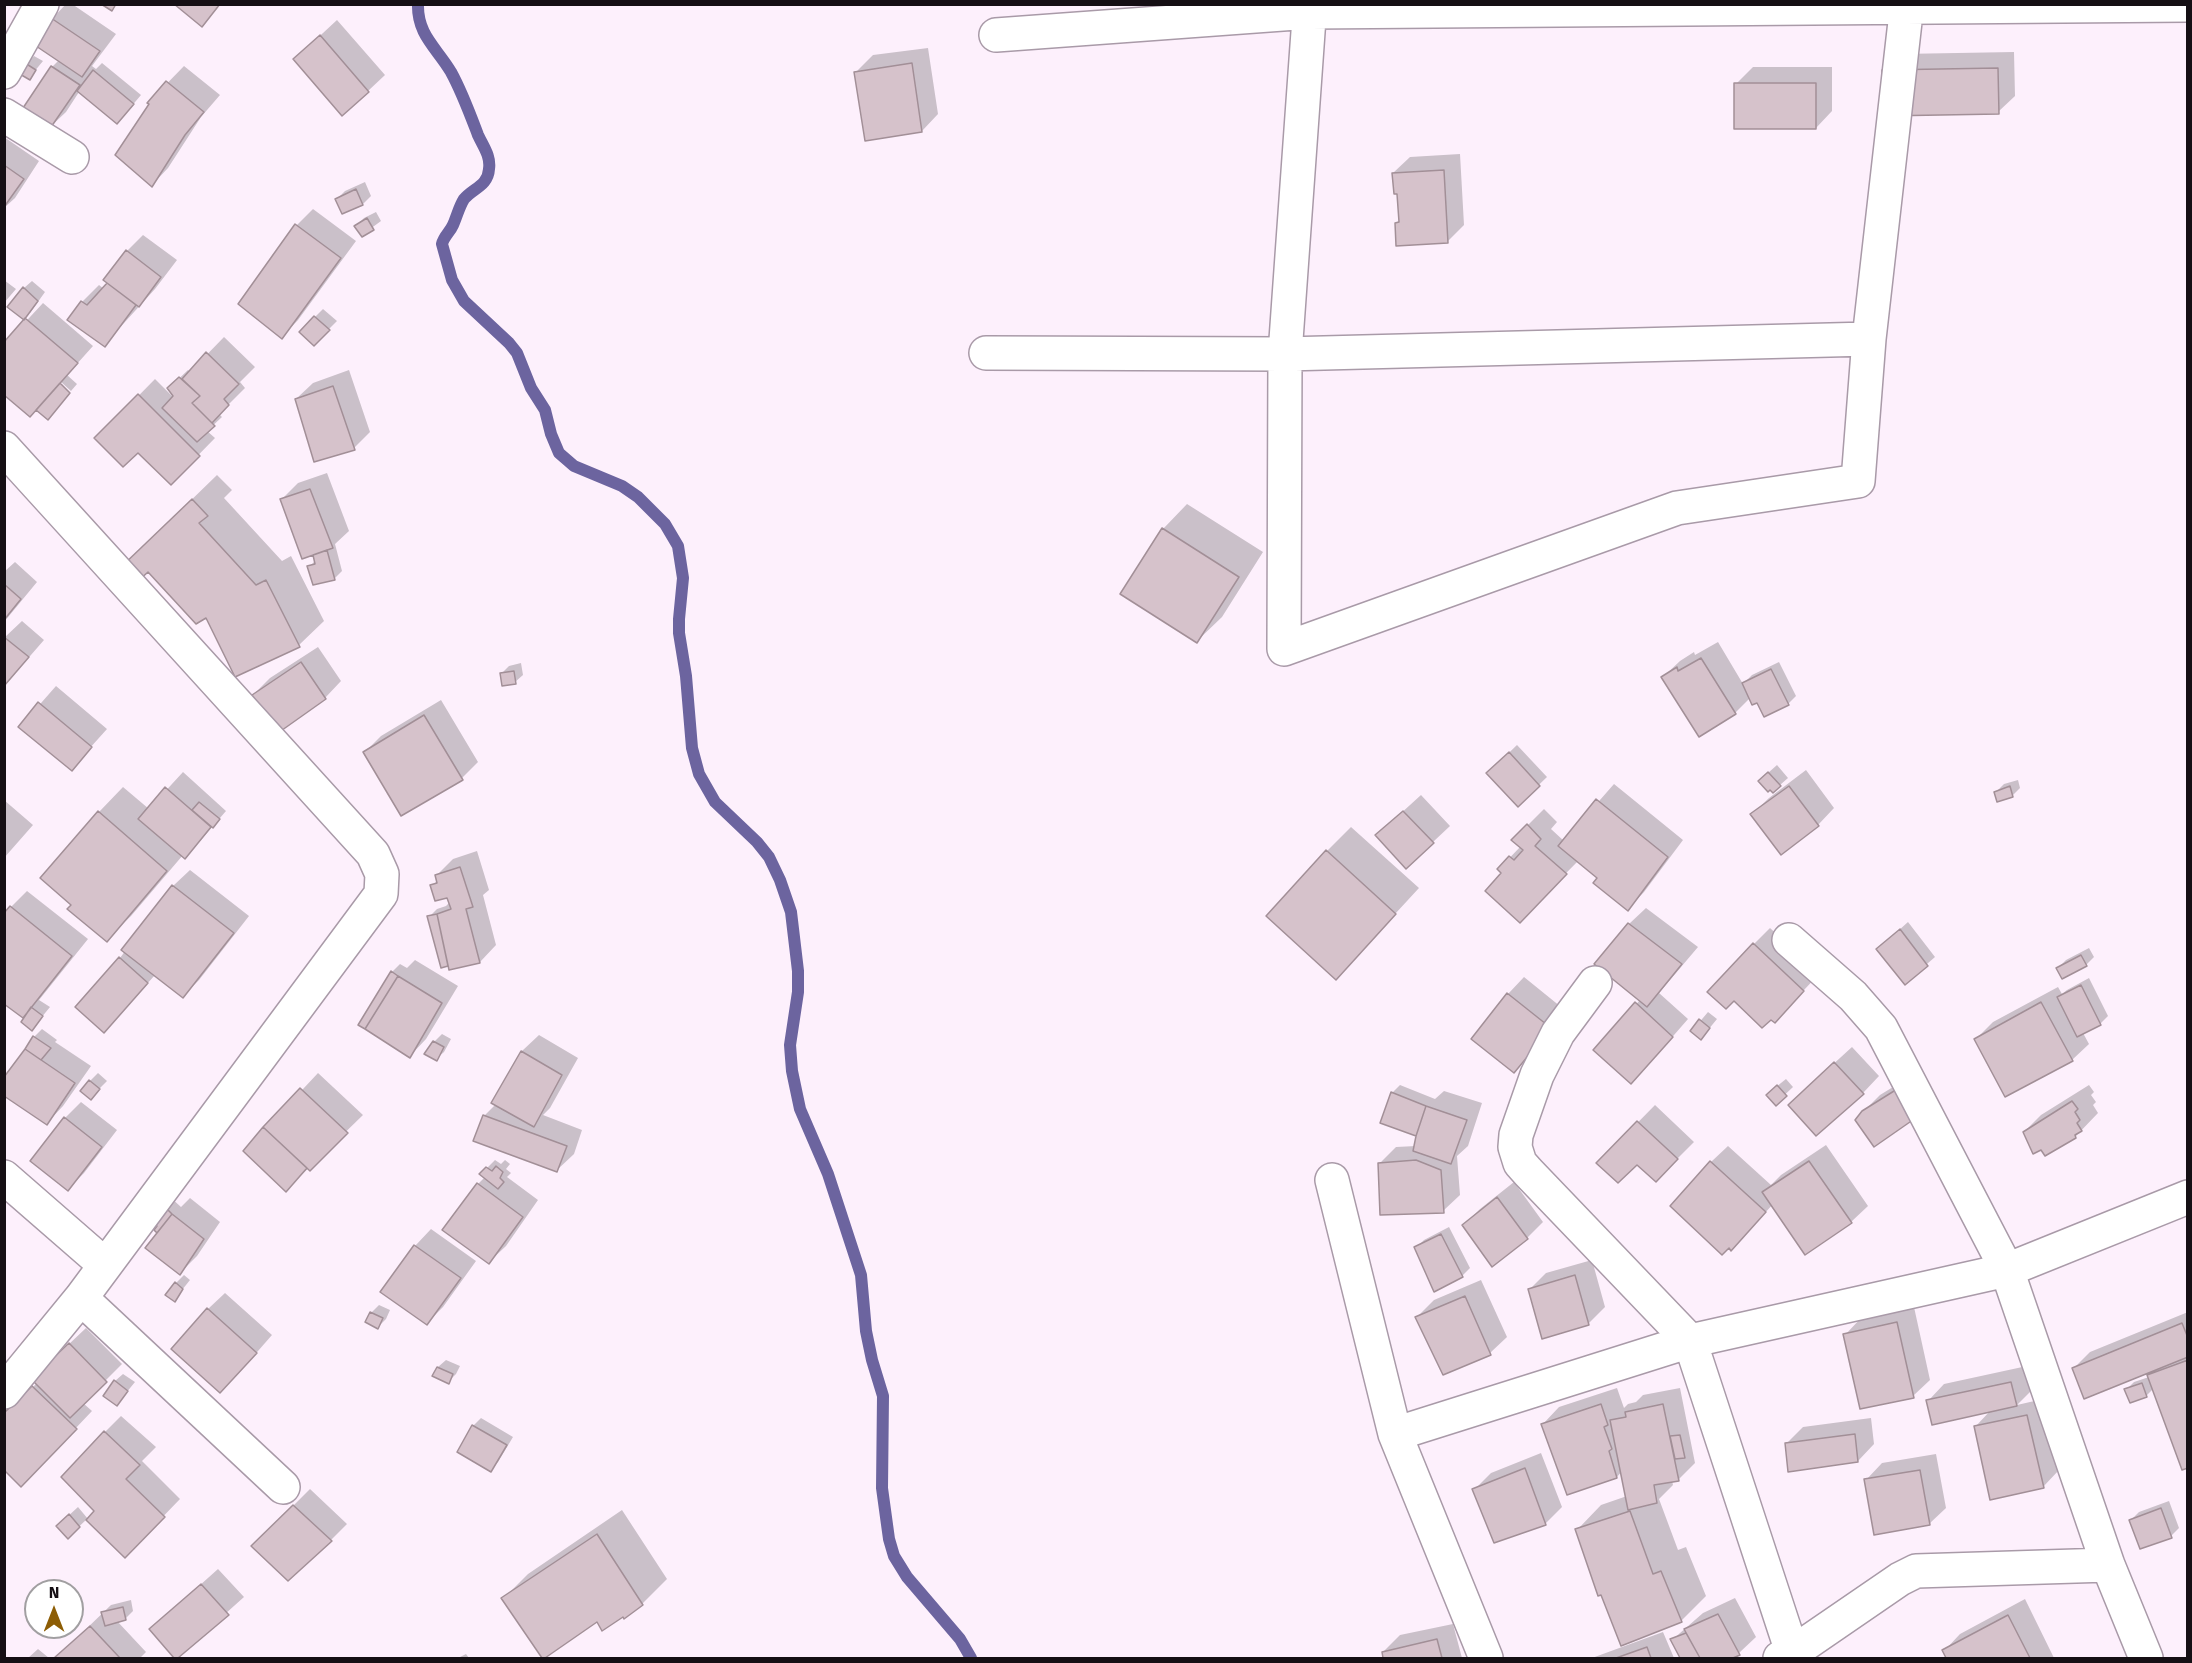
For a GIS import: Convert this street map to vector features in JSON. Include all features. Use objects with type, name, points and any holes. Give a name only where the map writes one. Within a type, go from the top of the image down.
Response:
[{"type":"street","points":[[4,72],[42,4]]},
{"type":"street","points":[[996,35],[1310,8],[2187,5]]},
{"type":"street","points":[[1310,8],[1285,354],[1284,649],[1677,508],[1858,481],[1869,339],[1907,6]]},
{"type":"street","points":[[4,115],[72,157]]},
{"type":"street","points":[[986,353],[1285,354],[1869,339]]},
{"type":"street","points":[[4,448],[373,854],[382,874],[381,894],[81,1298],[4,1392]]},
{"type":"street","points":[[1789,940],[1853,996],[1881,1028],[2007,1270],[2108,1565],[2146,1659]]},
{"type":"street","points":[[1595,983],[1558,1033],[1537,1075],[1516,1135],[1515,1148],[1520,1163],[1528,1172],[1690,1341],[1789,1657],[1900,1579],[1916,1571],[2108,1565]]},
{"type":"street","points":[[4,1177],[105,1265]]},
{"type":"street","points":[[1332,1180],[1395,1434],[1486,1659]]},
{"type":"street","points":[[1395,1434],[1690,1341],[2007,1270],[2187,1197]]},
{"type":"street","points":[[81,1298],[283,1487]]},
{"type":"building","points":[[101,4],[116,4],[112,11]]},
{"type":"building","points":[[174,4],[220,4],[202,27]]},
{"type":"building","points":[[51,18],[100,51],[82,77],[33,44]]},
{"type":"building","points":[[320,35],[369,92],[342,116],[293,59]]},
{"type":"building","points":[[25,63],[36,70],[30,80],[18,73]]},
{"type":"building","points":[[912,63],[922,132],[865,141],[854,72]]},
{"type":"building","points":[[51,66],[80,85],[49,130],[21,111]]},
{"type":"building","points":[[1998,68],[1999,114],[1883,116],[1882,70]]},
{"type":"building","points":[[93,70],[134,104],[117,124],[77,91]]},
{"type":"building","points":[[166,81],[204,112],[185,135],[152,187],[115,155],[149,104],[147,103]]},
{"type":"building","points":[[1734,83],[1816,83],[1816,129],[1734,129]]},
{"type":"building","points":[[4,165],[24,179],[4,207]]},
{"type":"building","points":[[1444,170],[1448,243],[1396,246],[1395,223],[1399,222],[1397,194],[1394,194],[1392,173]]},
{"type":"building","points":[[356,189],[363,205],[342,214],[335,199]]},
{"type":"building","points":[[367,218],[374,230],[362,237],[354,226]]},
{"type":"building","points":[[295,224],[341,258],[282,339],[238,304]]},
{"type":"building","points":[[126,250],[161,277],[139,307],[103,280]]},
{"type":"building","points":[[107,283],[136,305],[105,347],[67,320],[81,301],[87,305]]},
{"type":"building","points":[[23,287],[38,301],[24,320],[7,307]]},
{"type":"building","points":[[314,316],[330,330],[314,346],[299,332]]},
{"type":"building","points":[[25,318],[78,363],[30,417],[4,395],[4,342]]},
{"type":"building","points":[[206,352],[239,384],[224,399],[229,405],[212,423],[192,403],[200,396],[182,379]]},
{"type":"building","points":[[179,377],[200,396],[192,403],[215,426],[197,442],[162,408],[173,396],[167,388]]},
{"type":"building","points":[[60,383],[70,393],[48,420],[36,410]]},
{"type":"building","points":[[333,386],[355,450],[314,462],[295,399]]},
{"type":"building","points":[[138,394],[200,456],[171,485],[138,453],[123,467],[94,438]]},
{"type":"building","points":[[310,489],[333,548],[302,559],[280,499]]},
{"type":"building","points":[[192,499],[208,516],[199,523],[256,585],[266,580],[300,647],[235,677],[206,618],[196,624],[148,572],[135,584],[120,568]]},
{"type":"building","points":[[1162,528],[1239,577],[1197,643],[1120,594]]},
{"type":"building","points":[[327,550],[335,580],[313,585],[307,566],[315,564],[313,555]]},
{"type":"building","points":[[4,584],[21,599],[4,620]]},
{"type":"building","points":[[4,637],[29,657],[4,686]]},
{"type":"building","points":[[1701,658],[1736,714],[1699,737],[1661,677],[1677,667],[1678,671]]},
{"type":"building","points":[[301,662],[326,699],[278,733],[252,695]]},
{"type":"building","points":[[1771,669],[1789,705],[1764,717],[1757,703],[1752,705],[1742,683]]},
{"type":"building","points":[[514,671],[516,684],[502,686],[500,673]]},
{"type":"building","points":[[38,702],[92,747],[72,771],[18,727]]},
{"type":"building","points":[[424,715],[463,780],[401,816],[363,752]]},
{"type":"building","points":[[1509,752],[1540,786],[1518,807],[1486,773]]},
{"type":"building","points":[[1768,772],[1781,786],[1773,793],[1770,790],[1768,792],[1758,781]]},
{"type":"building","points":[[1789,786],[1819,826],[1781,855],[1750,814]]},
{"type":"building","points":[[2010,786],[2013,797],[1997,802],[1994,792]]},
{"type":"building","points":[[165,787],[211,827],[185,859],[138,819]]},
{"type":"building","points":[[1596,799],[1668,857],[1628,911],[1593,883],[1597,878],[1558,846]]},
{"type":"building","points":[[199,802],[220,819],[213,828],[192,810]]},
{"type":"building","points":[[98,811],[167,871],[107,942],[67,909],[71,905],[40,878]]},
{"type":"building","points":[[1403,811],[1434,843],[1406,869],[1375,835]]},
{"type":"building","points":[[1527,824],[1541,839],[1535,846],[1567,874],[1520,923],[1485,891],[1501,873],[1497,869],[1509,856],[1514,860],[1523,850],[1511,840]]},
{"type":"building","points":[[1326,850],[1396,914],[1336,980],[1266,916]]},
{"type":"building","points":[[460,867],[473,907],[466,909],[480,963],[449,970],[437,914],[451,909],[447,898],[435,901],[430,885],[437,883],[435,875]]},
{"type":"building","points":[[172,885],[234,933],[183,998],[121,950]]},
{"type":"building","points":[[10,906],[72,956],[23,1018],[4,1004],[4,913]]},
{"type":"building","points":[[437,914],[448,966],[441,968],[427,916]]},
{"type":"building","points":[[1628,923],[1682,964],[1647,1007],[1594,964]]},
{"type":"building","points":[[1900,929],[1928,966],[1905,985],[1876,949]]},
{"type":"building","points":[[1753,943],[1804,991],[1775,1023],[1771,1020],[1762,1028],[1734,1001],[1726,1009],[1707,992]]},
{"type":"building","points":[[2081,955],[2087,966],[2062,979],[2056,968]]},
{"type":"building","points":[[119,957],[148,983],[104,1033],[75,1007]]},
{"type":"building","points":[[391,971],[398,976],[365,1029],[358,1025]]},
{"type":"building","points":[[398,976],[442,1003],[410,1058],[365,1029]]},
{"type":"building","points":[[2081,985],[2101,1025],[2077,1037],[2057,997]]},
{"type":"building","points":[[1507,993],[1551,1028],[1514,1073],[1471,1039]]},
{"type":"building","points":[[1635,1002],[1673,1037],[1631,1084],[1593,1050]]},
{"type":"building","points":[[2041,1002],[2073,1061],[2005,1097],[1974,1039]]},
{"type":"building","points":[[31,1007],[43,1016],[32,1031],[21,1022]]},
{"type":"building","points":[[1699,1019],[1710,1028],[1701,1040],[1690,1031]]},
{"type":"building","points":[[33,1036],[51,1048],[41,1060],[25,1049]]},
{"type":"building","points":[[433,1041],[444,1047],[437,1061],[424,1054]]},
{"type":"building","points":[[25,1049],[75,1083],[47,1125],[4,1096],[4,1077]]},
{"type":"building","points":[[521,1051],[562,1075],[534,1127],[491,1103]]},
{"type":"building","points":[[1834,1062],[1864,1094],[1816,1136],[1788,1105]]},
{"type":"building","points":[[89,1080],[100,1089],[91,1100],[80,1091]]},
{"type":"building","points":[[1777,1085],[1787,1096],[1776,1106],[1766,1095]]},
{"type":"building","points":[[1902,1086],[1920,1115],[1874,1147],[1855,1120],[1862,1111]]},
{"type":"building","points":[[300,1088],[348,1133],[310,1171],[263,1127]]},
{"type":"building","points":[[1391,1092],[1426,1106],[1416,1136],[1380,1123]]},
{"type":"building","points":[[2072,1101],[2078,1109],[2075,1112],[2080,1120],[2077,1123],[2082,1131],[2075,1135],[2076,1138],[2045,1156],[2041,1150],[2033,1154],[2023,1132]]},
{"type":"building","points":[[1426,1106],[1467,1120],[1451,1164],[1413,1151]]},
{"type":"building","points":[[483,1115],[567,1146],[557,1172],[473,1141]]},
{"type":"building","points":[[64,1117],[102,1147],[68,1191],[30,1161]]},
{"type":"building","points":[[1637,1121],[1678,1159],[1656,1182],[1637,1165],[1618,1183],[1596,1163]]},
{"type":"building","points":[[263,1127],[307,1168],[286,1192],[243,1151]]},
{"type":"building","points":[[1416,1160],[1441,1170],[1444,1213],[1380,1215],[1378,1163]]},
{"type":"building","points":[[1710,1161],[1766,1212],[1731,1251],[1729,1248],[1722,1255],[1670,1206]]},
{"type":"building","points":[[1809,1161],[1852,1223],[1805,1255],[1762,1192]]},
{"type":"building","points":[[496,1166],[503,1172],[500,1178],[504,1182],[498,1189],[479,1174],[486,1167],[492,1171]]},
{"type":"building","points":[[477,1183],[523,1217],[489,1264],[442,1230]]},
{"type":"building","points":[[1497,1197],[1528,1239],[1492,1267],[1462,1225]]},
{"type":"building","points":[[159,1201],[172,1214],[157,1233],[154,1230],[157,1226],[145,1216]]},
{"type":"building","points":[[172,1214],[204,1239],[180,1275],[145,1248]]},
{"type":"building","points":[[1441,1234],[1463,1277],[1434,1292],[1414,1247]]},
{"type":"building","points":[[414,1245],[461,1278],[427,1325],[380,1292]]},
{"type":"building","points":[[1575,1275],[1589,1325],[1542,1339],[1528,1289]]},
{"type":"building","points":[[175,1282],[183,1289],[175,1302],[165,1295]]},
{"type":"building","points":[[1465,1296],[1491,1355],[1443,1375],[1415,1317]]},
{"type":"building","points":[[207,1308],[257,1353],[220,1393],[171,1349]]},
{"type":"building","points":[[370,1312],[383,1318],[378,1329],[365,1322]]},
{"type":"building","points":[[1897,1322],[1914,1398],[1860,1409],[1843,1334]]},
{"type":"building","points":[[2182,1323],[2188,1338],[2188,1357],[2084,1399],[2072,1368]]},
{"type":"building","points":[[69,1343],[107,1382],[70,1418],[31,1379]]},
{"type":"building","points":[[2188,1360],[2188,1468],[2182,1470],[2147,1375]]},
{"type":"building","points":[[437,1367],[453,1374],[449,1384],[432,1376]]},
{"type":"building","points":[[114,1380],[128,1391],[117,1406],[103,1396]]},
{"type":"building","points":[[2011,1382],[2017,1406],[1932,1425],[1926,1400]]},
{"type":"building","points":[[2142,1383],[2147,1397],[2130,1403],[2124,1389]]},
{"type":"building","points":[[32,1386],[77,1429],[21,1487],[4,1470],[4,1413]]},
{"type":"building","points":[[1601,1404],[1608,1425],[1604,1427],[1612,1449],[1609,1451],[1617,1478],[1567,1495],[1541,1424]]},
{"type":"building","points":[[1663,1404],[1679,1481],[1654,1485],[1657,1503],[1628,1510],[1610,1420],[1626,1417],[1625,1412]]},
{"type":"building","points":[[2027,1415],[2044,1488],[1990,1500],[1974,1426]]},
{"type":"building","points":[[472,1425],[507,1445],[491,1472],[457,1452]]},
{"type":"building","points":[[104,1431],[140,1465],[126,1479],[165,1517],[125,1558],[86,1520],[94,1511],[61,1477]]},
{"type":"building","points":[[1855,1434],[1858,1462],[1788,1472],[1785,1443]]},
{"type":"building","points":[[1680,1435],[1685,1458],[1675,1459],[1670,1436]]},
{"type":"building","points":[[1525,1468],[1546,1525],[1494,1543],[1472,1489]]},
{"type":"building","points":[[1920,1470],[1930,1525],[1874,1535],[1864,1479]]},
{"type":"building","points":[[293,1505],[332,1541],[288,1581],[251,1546]]},
{"type":"building","points":[[2161,1508],[2172,1538],[2140,1549],[2129,1520]]},
{"type":"building","points":[[1630,1511],[1653,1574],[1661,1571],[1682,1622],[1621,1646],[1601,1595],[1598,1596],[1575,1529]]},
{"type":"building","points":[[69,1514],[80,1527],[68,1539],[56,1526]]},
{"type":"building","points":[[597,1534],[643,1605],[602,1631],[597,1622],[542,1658],[501,1598]]},
{"type":"building","points":[[201,1584],[229,1615],[178,1658],[174,1658],[149,1629]]},
{"type":"building","points":[[123,1607],[126,1620],[105,1626],[101,1612]]},
{"type":"building","points":[[1718,1614],[1740,1655],[1733,1658],[1700,1658],[1684,1629]]},
{"type":"building","points":[[2008,1615],[2030,1658],[1946,1658],[1942,1650]]},
{"type":"building","points":[[90,1626],[120,1658],[54,1658],[75,1639],[84,1639],[84,1631]]},
{"type":"building","points":[[1686,1633],[1700,1658],[1680,1658],[1670,1639]]},
{"type":"building","points":[[1437,1639],[1442,1658],[1383,1658],[1382,1652]]},
{"type":"building","points":[[1647,1647],[1651,1658],[1616,1658]]},
{"type":"waterway","points":[[418,4],[424,33],[446,63],[455,80],[489,160],[486,179],[464,199],[442,244],[452,280],[464,301],[517,353],[531,388],[545,410],[559,453],[574,466],[622,486],[638,497],[665,524],[678,546],[683,578],[679,633],[686,676],[692,748],[699,774],[715,802],[757,842],[769,857],[791,912],[798,971],[798,992],[790,1045],[792,1071],[800,1109],[828,1174],[861,1275],[866,1331],[883,1396],[882,1488],[889,1539],[894,1556],[907,1577],[960,1639],[971,1658]]}]
